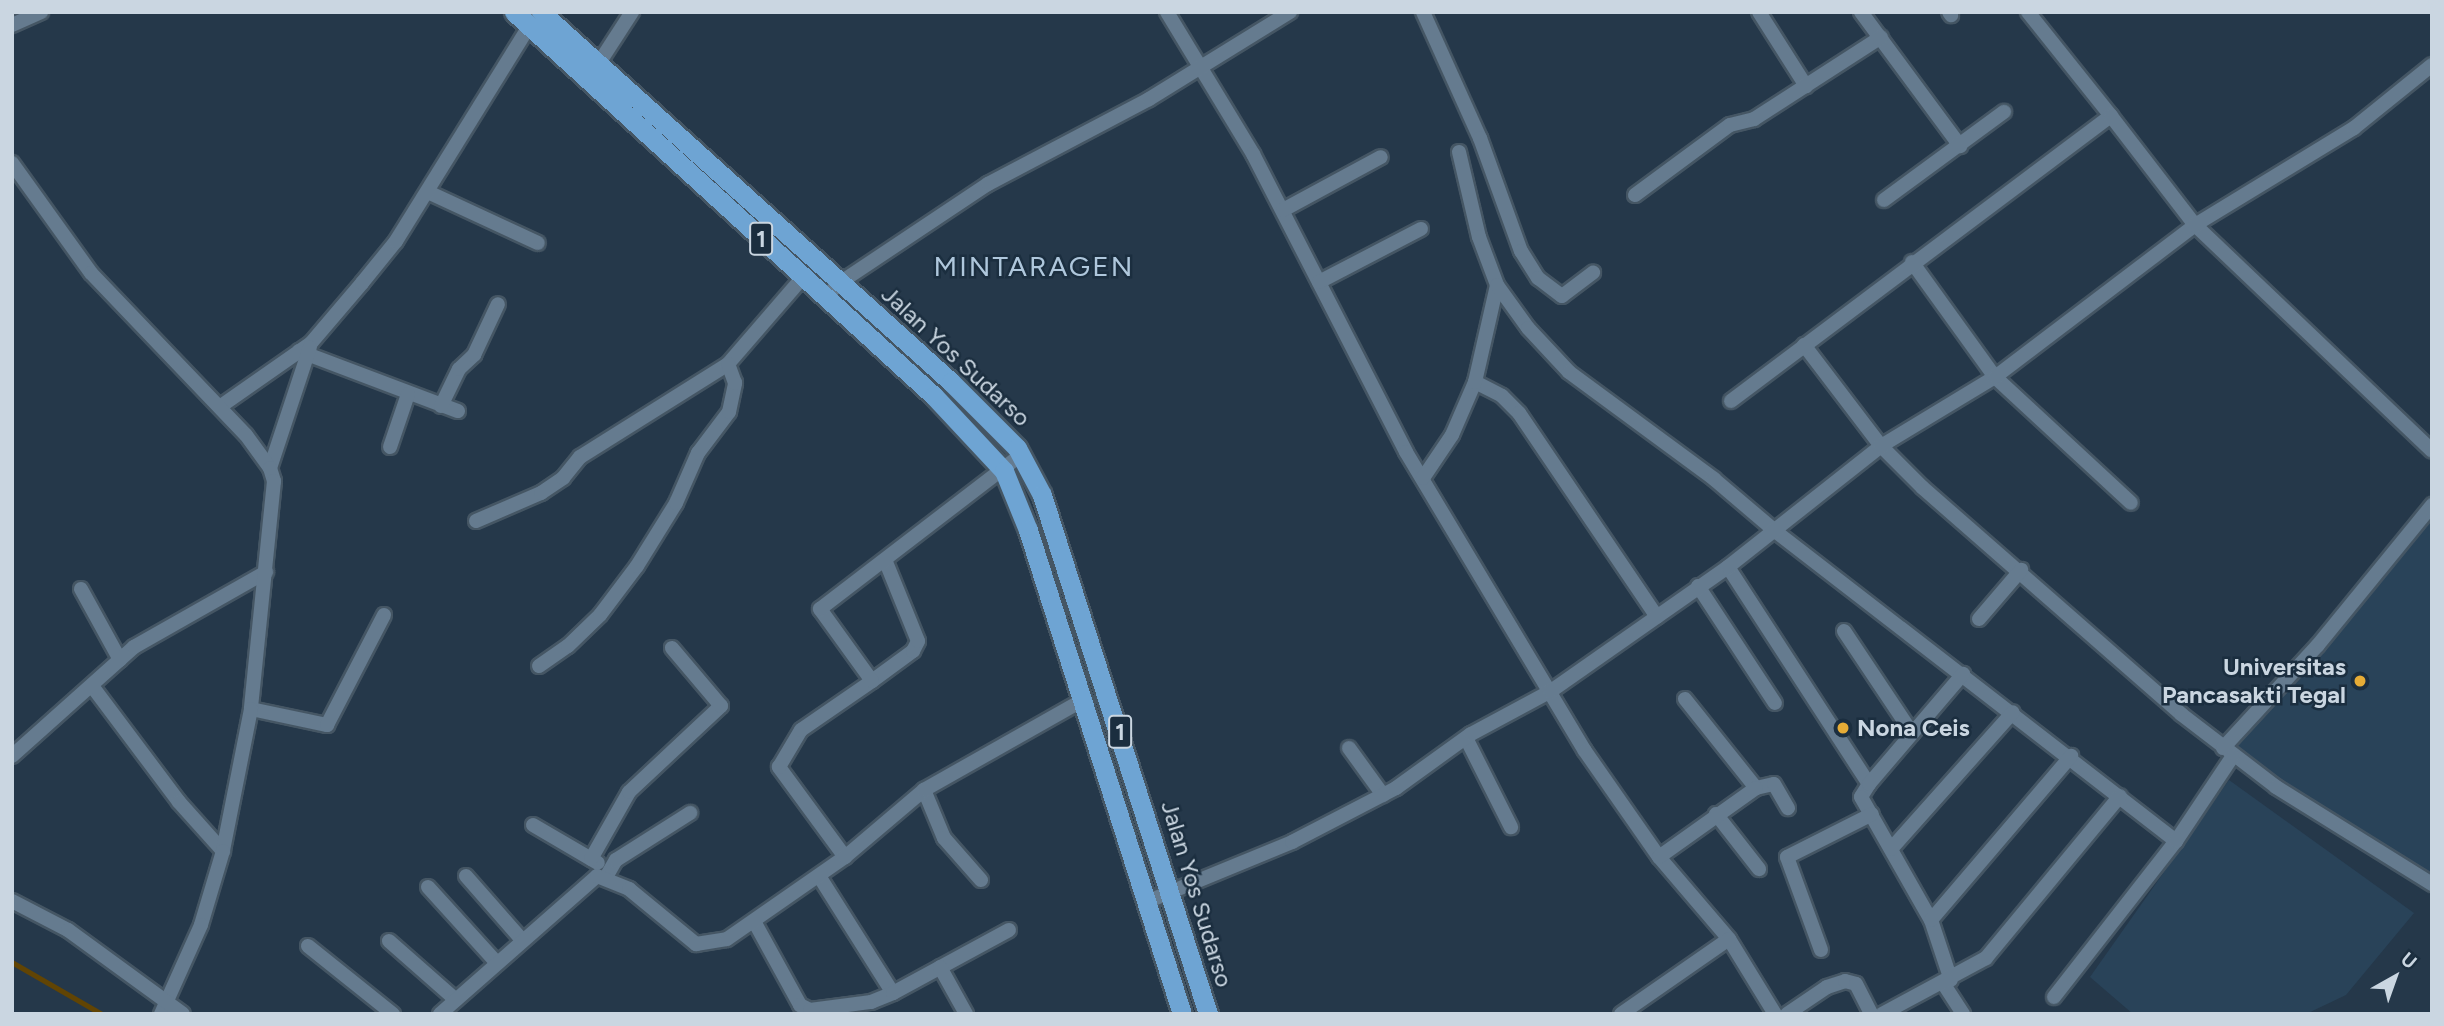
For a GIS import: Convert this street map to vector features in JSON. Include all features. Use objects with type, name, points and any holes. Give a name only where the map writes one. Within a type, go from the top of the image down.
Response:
[{"type":"highway","name":"Jalan Yos Sudarso","points":[[531,15],[599,63],[969,399],[1021,455],[1042,495],[1144,803],[1169,896],[1208,1014]]},
{"type":"highway","name":"Jalan Yos Sudarso","points":[[531,15],[803,277],[934,396],[1004,471],[1028,530],[1182,1014]]},
{"type":"street","points":[[12,25],[41,12]]},
{"type":"street","points":[[599,63],[632,12]]},
{"type":"street","points":[[1167,12],[1283,210],[1423,478],[1585,751],[1659,857],[1728,939],[1775,1014]]},
{"type":"street","points":[[825,297],[841,282],[1017,166],[1198,69],[1290,12]]},
{"type":"street","points":[[1423,12],[1480,138],[1521,251],[1538,278],[1562,296],[1594,273]]},
{"type":"street","points":[[1759,12],[1806,86]]},
{"type":"street","points":[[1861,12],[1960,146]]},
{"type":"street","points":[[2028,12],[2195,225],[2432,450]]},
{"type":"street","points":[[221,406],[306,350],[396,241],[531,15]]},
{"type":"street","points":[[1635,195],[1730,125],[1745,124],[1881,37]]},
{"type":"street","points":[[1146,902],[1169,896],[1292,842],[1382,795],[1465,738],[1551,691],[1728,567],[1881,446],[1995,377],[2195,225],[2354,128],[2432,65]]},
{"type":"street","points":[[1884,200],[2004,112]]},
{"type":"street","points":[[1731,401],[1912,262],[2111,116]]},
{"type":"street","points":[[1459,152],[1479,237],[1497,285],[1528,328],[1569,372],[1714,479],[1775,531],[2071,756],[2176,841]]},
{"type":"street","points":[[1283,210],[1381,157]]},
{"type":"street","points":[[12,163],[91,273],[221,406],[270,468]]},
{"type":"street","points":[[428,191],[538,243]]},
{"type":"street","points":[[1319,282],[1421,229]]},
{"type":"street","points":[[1912,262],[1995,377],[2132,503]]},
{"type":"street","points":[[476,521],[541,493],[563,478],[580,457],[728,364],[803,277]]},
{"type":"street","points":[[1423,478],[1452,435],[1475,382],[1497,285]]},
{"type":"street","points":[[440,406],[459,369],[474,355],[498,304]]},
{"type":"street","points":[[1804,345],[1881,446],[2228,752],[2432,884]]},
{"type":"street","points":[[306,350],[408,394],[458,411]]},
{"type":"street","points":[[163,1009],[201,925],[223,851],[251,709],[274,502],[270,468],[306,350]]},
{"type":"street","points":[[539,666],[600,615],[637,566],[676,503],[698,453],[729,412],[735,383],[728,364]]},
{"type":"street","points":[[1475,382],[1502,396],[1519,413],[1657,617]]},
{"type":"street","points":[[390,447],[408,394]]},
{"type":"street","points":[[872,681],[820,609],[886,562],[1021,455]]},
{"type":"street","points":[[2054,997],[2176,841],[2228,752],[2432,505]]},
{"type":"street","points":[[845,857],[779,766],[801,730],[913,651],[918,641],[886,562]]},
{"type":"street","points":[[1728,567],[1869,784]]},
{"type":"street","points":[[1979,619],[2021,570]]},
{"type":"street","points":[[12,757],[120,660],[163,627],[266,572]]},
{"type":"street","points":[[1698,586],[1775,703]]},
{"type":"street","points":[[80,589],[120,660]]},
{"type":"street","points":[[251,709],[327,725],[384,615]]},
{"type":"street","points":[[1844,631],[1912,733]]},
{"type":"street","points":[[591,859],[629,792],[721,706],[672,648]]},
{"type":"street","points":[[1963,674],[1869,784],[1861,797],[1931,920],[1947,981],[1963,1014]]},
{"type":"street","points":[[92,686],[178,802],[223,851]]},
{"type":"street","points":[[1685,699],[1756,788]]},
{"type":"street","points":[[533,825],[591,859],[696,944],[711,945],[755,923],[845,857],[924,790],[1081,701]]},
{"type":"street","points":[[1891,849],[2013,712]]},
{"type":"street","points":[[1465,738],[1511,827]]},
{"type":"street","points":[[1349,748],[1382,795]]},
{"type":"street","points":[[1931,920],[2071,756]]},
{"type":"street","points":[[1659,857],[1756,788],[1774,784],[1788,808]]},
{"type":"street","points":[[924,790],[944,838],[981,880]]},
{"type":"street","points":[[1882,1014],[1986,958],[2120,796]]},
{"type":"street","points":[[440,1014],[590,880],[606,873],[690,813]]},
{"type":"street","points":[[1716,814],[1759,869]]},
{"type":"street","points":[[1821,950],[1787,857],[1872,814]]},
{"type":"street","points":[[466,876],[523,940]]},
{"type":"street","points":[[819,876],[893,993]]},
{"type":"street","points":[[428,887],[497,963]]},
{"type":"street","points":[[12,901],[68,930],[163,1009],[183,1014]]},
{"type":"street","points":[[755,923],[805,1010],[866,1008],[1009,930]]},
{"type":"street","points":[[1621,1014],[1728,939]]},
{"type":"street","points":[[389,941],[456,1000]]},
{"type":"street","points":[[308,946],[393,1014]]},
{"type":"street","points":[[940,967],[966,1014]]},
{"type":"street","points":[[1787,1014],[1827,987],[1845,981],[1856,984],[1871,1014]]},
{"type":"shaded area","name":"Universitas Pancasakti Tegal","points":[[2432,515],[2432,877],[2315,806],[2229,745]]},
{"type":"shaded area","points":[[2229,780],[2414,913],[2346,995],[2306,1014],[2133,1014],[2090,977]]},
{"type":"waterway","points":[[12,962],[102,1014]]},
{"type":"place","name":"Universitas Pancasakti Tegal","points":[[2360,681]]},
{"type":"place","name":"Nona Ceis","points":[[1843,728]]},
{"type":"district","name":"MINTARAGEN","points":[[1034,266]]}]
